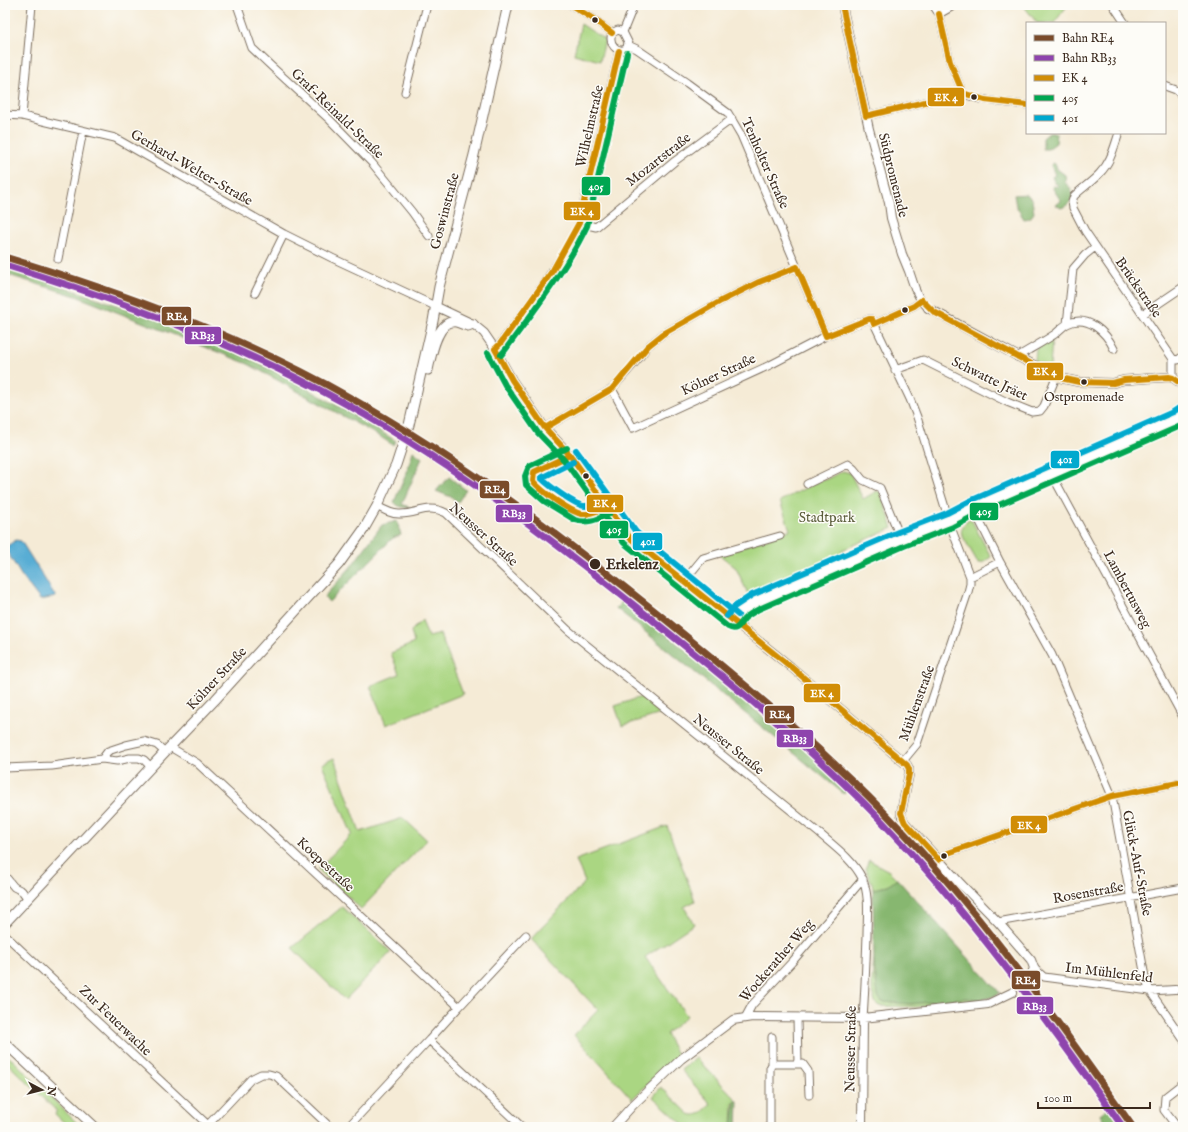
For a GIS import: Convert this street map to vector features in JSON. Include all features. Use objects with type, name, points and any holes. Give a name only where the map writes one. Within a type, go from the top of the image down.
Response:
[{"type":"main road","name":"Goswinstraße","points":[[409,425],[433,321],[434,306],[474,155],[508,5]]},
{"type":"main road","points":[[417,390],[423,386],[437,336],[443,326],[448,323],[455,322],[468,326],[473,324]]},
{"type":"main road","name":"Kölner Straße","points":[[5,923],[215,700],[339,564],[377,506],[396,464],[409,425]]},
{"type":"main road","points":[[5,1043],[95,1127]]},
{"type":"street","points":[[22,116],[32,5]]},
{"type":"street","name":"Graf-Reinald-Straße","points":[[237,5],[252,48],[330,120],[372,163],[412,212],[428,236]]},
{"type":"street","points":[[405,92],[426,5]]},
{"type":"street","points":[[571,5],[612,33]]},
{"type":"street","points":[[612,33],[611,40],[615,48],[619,51],[625,50],[628,45],[623,32],[634,5]]},
{"type":"street","name":"Südpromenade","points":[[842,5],[866,116],[889,203],[891,218],[915,289],[922,300]]},
{"type":"street","points":[[932,5],[939,14],[950,62],[963,93],[967,96],[1026,105]]},
{"type":"street","points":[[939,14],[954,5]]},
{"type":"street","points":[[1113,5],[1124,22]]},
{"type":"street","points":[[612,33],[618,30],[623,32]]},
{"type":"street","name":"Tenholter Straße","points":[[628,45],[637,49],[728,113],[741,135],[826,336]]},
{"type":"street","name":"Wilhelmstraße","points":[[495,349],[500,344],[573,237],[579,223],[619,51]]},
{"type":"street","points":[[1166,86],[1176,90],[1183,96]]},
{"type":"street","points":[[866,116],[963,93]]},
{"type":"street","name":"Gerhard-Welter-Straße","points":[[5,115],[22,116],[115,138],[284,234],[434,306]]},
{"type":"street","name":"Mozartstraße","points":[[579,223],[596,227],[675,161],[732,119]]},
{"type":"street","points":[[58,259],[83,131]]},
{"type":"street","name":"Brückstraße","points":[[1119,134],[1113,152],[1106,165],[1100,173],[1074,195],[1072,202],[1073,208],[1096,247],[1173,360]]},
{"type":"street","points":[[255,292],[284,234]]},
{"type":"street","points":[[1067,324],[1073,269],[1085,255],[1096,247]]},
{"type":"street","points":[[545,428],[612,388],[648,346],[663,334],[736,294],[797,267]]},
{"type":"street","points":[[1143,314],[1183,287]]},
{"type":"street","points":[[922,300],[928,308],[1056,377],[1079,382],[1113,383],[1124,380],[1173,378],[1183,385]]},
{"type":"street","name":"Kölner Straße","points":[[612,388],[633,428],[770,365],[826,336],[869,319],[872,319],[874,324],[914,306],[922,300]]},
{"type":"street","points":[[434,306],[473,324],[484,333],[495,349],[512,380],[545,428],[570,455],[630,538],[904,761]]},
{"type":"street","points":[[1017,357],[1055,334],[1067,324],[1081,321],[1092,323],[1109,339],[1114,349]]},
{"type":"street","points":[[874,324],[917,417],[952,530],[970,577],[1000,562]]},
{"type":"street","points":[[1173,378],[1173,360],[1178,360],[1183,356]]},
{"type":"street","name":"Schwatte Jräet","points":[[895,370],[923,360],[1006,402],[1032,412],[1040,411],[1044,406],[1056,377]]},
{"type":"street","points":[[733,621],[739,613],[755,602],[901,539],[950,520],[972,508],[1177,419],[1183,414]]},
{"type":"street","points":[[807,484],[848,464],[863,480],[880,488],[901,539]]},
{"type":"street","name":"Lambertusweg","points":[[1051,473],[1183,717]]},
{"type":"street","name":"Neusser Straße","points":[[377,506],[390,513],[400,514],[428,508],[446,513],[568,630],[820,834],[847,858],[858,871],[867,897],[866,976],[863,1018],[862,1127]]},
{"type":"street","name":"Glück-Auf-Straße","points":[[972,508],[1000,562],[1052,655],[1112,796],[1145,977],[1150,991],[1183,1039]]},
{"type":"street","points":[[684,581],[703,558],[780,536]]},
{"type":"street","name":"Mühlenstraße","points":[[970,577],[968,592],[918,744],[904,761],[909,769],[909,774],[901,813],[905,823],[998,922],[1031,960],[1032,972]]},
{"type":"street","name":"Koepestraße","points":[[102,758],[108,750],[144,741],[168,749],[197,763],[459,1007]]},
{"type":"street","points":[[5,768],[52,766],[102,758],[117,761],[130,758],[139,758],[144,760],[151,767]]},
{"type":"street","points":[[939,860],[948,853],[1112,796],[1183,782]]},
{"type":"street","points":[[5,876],[14,887],[22,892],[28,899]]},
{"type":"street","name":"Wockerather Weg","points":[[613,1127],[680,1059],[726,1024],[733,1020],[745,1018],[752,1005],[792,962],[862,879]]},
{"type":"street","name":"Rosenstraße","points":[[998,922],[1183,888]]},
{"type":"street","name":"Zur Feuerwache","points":[[5,935],[207,1126]]},
{"type":"street","points":[[348,1127],[526,935]]},
{"type":"street","name":"Im Mühlenfeld","points":[[1032,972],[1044,977],[1150,991],[1183,989]]},
{"type":"street","points":[[745,1018],[863,1018],[988,1004],[1013,992]]},
{"type":"street","points":[[797,1018],[798,1064]]},
{"type":"street","points":[[770,1127],[770,1068],[772,1064],[772,1037]]},
{"type":"street","points":[[429,1040],[522,1127]]},
{"type":"street","points":[[772,1064],[803,1064],[808,1071],[809,1095]]},
{"type":"street","points":[[207,1126],[251,1079],[261,1074],[269,1074],[276,1076],[330,1127]]},
{"type":"street","points":[[1177,1127],[1164,1110],[1165,1097],[1183,1083]]},
{"type":"green space","points":[[1023,5],[1068,5],[1055,22],[1036,22]]},
{"type":"green space","points":[[581,24],[605,40],[600,61],[574,54]]},
{"type":"green space","points":[[1048,134],[1057,134],[1056,143],[1048,149],[1043,149],[1043,138]]},
{"type":"green space","points":[[1054,163],[1057,169],[1065,175],[1066,179],[1064,182],[1068,185],[1072,192],[1069,203],[1061,208],[1056,205],[1061,201],[1052,187],[1057,187],[1058,185],[1052,177],[1055,175],[1051,165]]},
{"type":"green space","points":[[1027,194],[1032,200],[1034,213],[1030,218],[1024,219],[1016,206],[1014,195]]},
{"type":"green space","points":[[5,269],[107,301],[174,326],[240,354],[288,378],[396,441],[393,445],[248,364],[76,296],[5,274]]},
{"type":"green space","points":[[1052,339],[1050,368],[1035,361],[1036,349]]},
{"type":"green space","points":[[413,451],[422,458],[402,504],[411,508],[400,506],[394,502],[407,472]]},
{"type":"green space","name":"Stadtpark","points":[[843,471],[850,473],[863,499],[877,491],[880,492],[893,528],[842,550],[843,555],[749,596],[736,568],[720,555],[790,530],[780,501],[823,479],[825,480]]},
{"type":"green space","points":[[449,477],[466,490],[458,502],[451,497],[436,491]]},
{"type":"green space","points":[[968,520],[972,521],[991,557],[982,563],[978,563],[962,535],[962,528]]},
{"type":"green space","points":[[397,521],[401,535],[393,538],[329,602],[324,597],[350,568],[382,525]]},
{"type":"green space","points":[[624,600],[737,692],[735,694],[823,764],[848,789],[844,794],[616,608]]},
{"type":"green space","points":[[422,620],[428,637],[440,634],[463,694],[386,725],[370,686],[399,674],[391,653],[414,643],[411,631]]},
{"type":"green space","points":[[641,697],[664,713],[622,726],[615,706]]},
{"type":"green space","points":[[334,758],[360,832],[403,818],[427,840],[361,909],[318,869],[352,834],[322,764]]},
{"type":"green space","points":[[667,826],[695,901],[684,907],[694,924],[645,957],[687,1016],[666,1034],[678,1056],[632,1099],[574,1035],[598,1010],[531,939],[585,882],[576,860]]},
{"type":"green space","points":[[869,860],[889,871],[897,879],[888,886],[873,889],[872,883],[865,869]]},
{"type":"green space","points":[[897,879],[1000,993],[981,1000],[967,998],[911,1004],[882,1002],[878,997],[874,963],[873,889],[888,886]]},
{"type":"green space","points":[[342,907],[391,952],[345,1000],[292,948]]},
{"type":"green space","points":[[874,959],[875,979],[882,1002],[911,1004],[967,998],[981,1000],[916,1007],[879,1006],[873,997],[872,991]]},
{"type":"green space","points":[[5,1054],[81,1127],[69,1127],[55,1114],[57,1111],[5,1061]]},
{"type":"green space","points":[[696,1058],[738,1101],[735,1101],[733,1104],[732,1127],[686,1127],[653,1097],[661,1087],[689,1114],[696,1115],[704,1111],[711,1104],[681,1070]]},
{"type":"green space","points":[[735,1101],[738,1101],[737,1127],[732,1127]]},
{"type":"green space","points":[[1110,1106],[1124,1127],[1108,1127],[1100,1114]]},
{"type":"water","points":[[16,540],[21,541],[56,597],[40,600],[21,575],[6,550],[7,546]]},
{"type":"tunnel","points":[[1013,992],[1031,976]]},
{"type":"rail line","name":"RE4","points":[[5,257],[94,285],[138,301],[224,335],[308,375],[392,422],[475,475],[555,533],[633,593],[762,699],[849,778],[904,833],[966,903],[995,939],[1133,1127]]},
{"type":"rail line","name":"RB33","points":[[5,265],[93,293],[136,309],[222,343],[305,382],[389,429],[472,483],[592,572],[700,658],[819,759],[901,842],[989,945],[1044,1017],[1123,1127]]},
{"type":"transit line","points":[[571,5],[612,33]]},
{"type":"transit line","points":[[842,5],[866,116]]},
{"type":"transit line","points":[[939,14],[950,62],[963,93]]},
{"type":"transit line","points":[[495,349],[553,270],[579,223],[619,51]]},
{"type":"transit line","name":"405","points":[[501,355],[560,274],[587,226],[627,53]]},
{"type":"transit line","points":[[866,116],[963,93],[985,100],[1026,105]]},
{"type":"transit line","points":[[797,267],[826,336]]},
{"type":"transit line","points":[[545,428],[612,389],[648,346],[663,334],[721,301],[759,282],[797,267]]},
{"type":"transit line","points":[[922,300],[934,312],[1056,377],[1079,382],[1113,383],[1124,380],[1169,377],[1183,385]]},
{"type":"transit line","points":[[874,324],[914,306],[922,300]]},
{"type":"transit line","points":[[826,336],[869,319],[872,319],[874,324]]},
{"type":"transit line","points":[[495,349],[512,380],[545,428],[570,455],[630,538],[791,667],[907,765],[909,774],[901,813],[905,823],[939,860],[948,853],[1112,796],[1183,782]]},
{"type":"transit line","name":"405","points":[[488,353],[505,385],[538,433],[564,460],[624,543],[728,627],[734,629],[738,627],[747,616],[759,609],[904,546],[953,527],[976,515],[1183,425]]},
{"type":"transit line","name":"401","points":[[727,616],[734,607],[752,595],[898,532],[947,513],[970,501],[1173,412],[1179,408]]},
{"type":"transit line","name":"405","points":[[567,448],[529,466],[525,476],[526,485],[544,501],[575,520],[589,521],[609,514]]},
{"type":"transit line","name":"401","points":[[576,450],[636,532],[738,615]]},
{"type":"transit line","points":[[570,455],[534,472],[533,481],[542,490],[556,500],[570,509],[582,514],[588,514],[606,507]]},
{"type":"transit line","name":"401","points":[[573,462],[541,478],[562,495],[575,503],[585,506],[603,500]]},
{"type":"place","name":"Ostpromenade","points":[[1084,382]]},
{"type":"place","name":"Erkelenz","points":[[595,564]]}]
